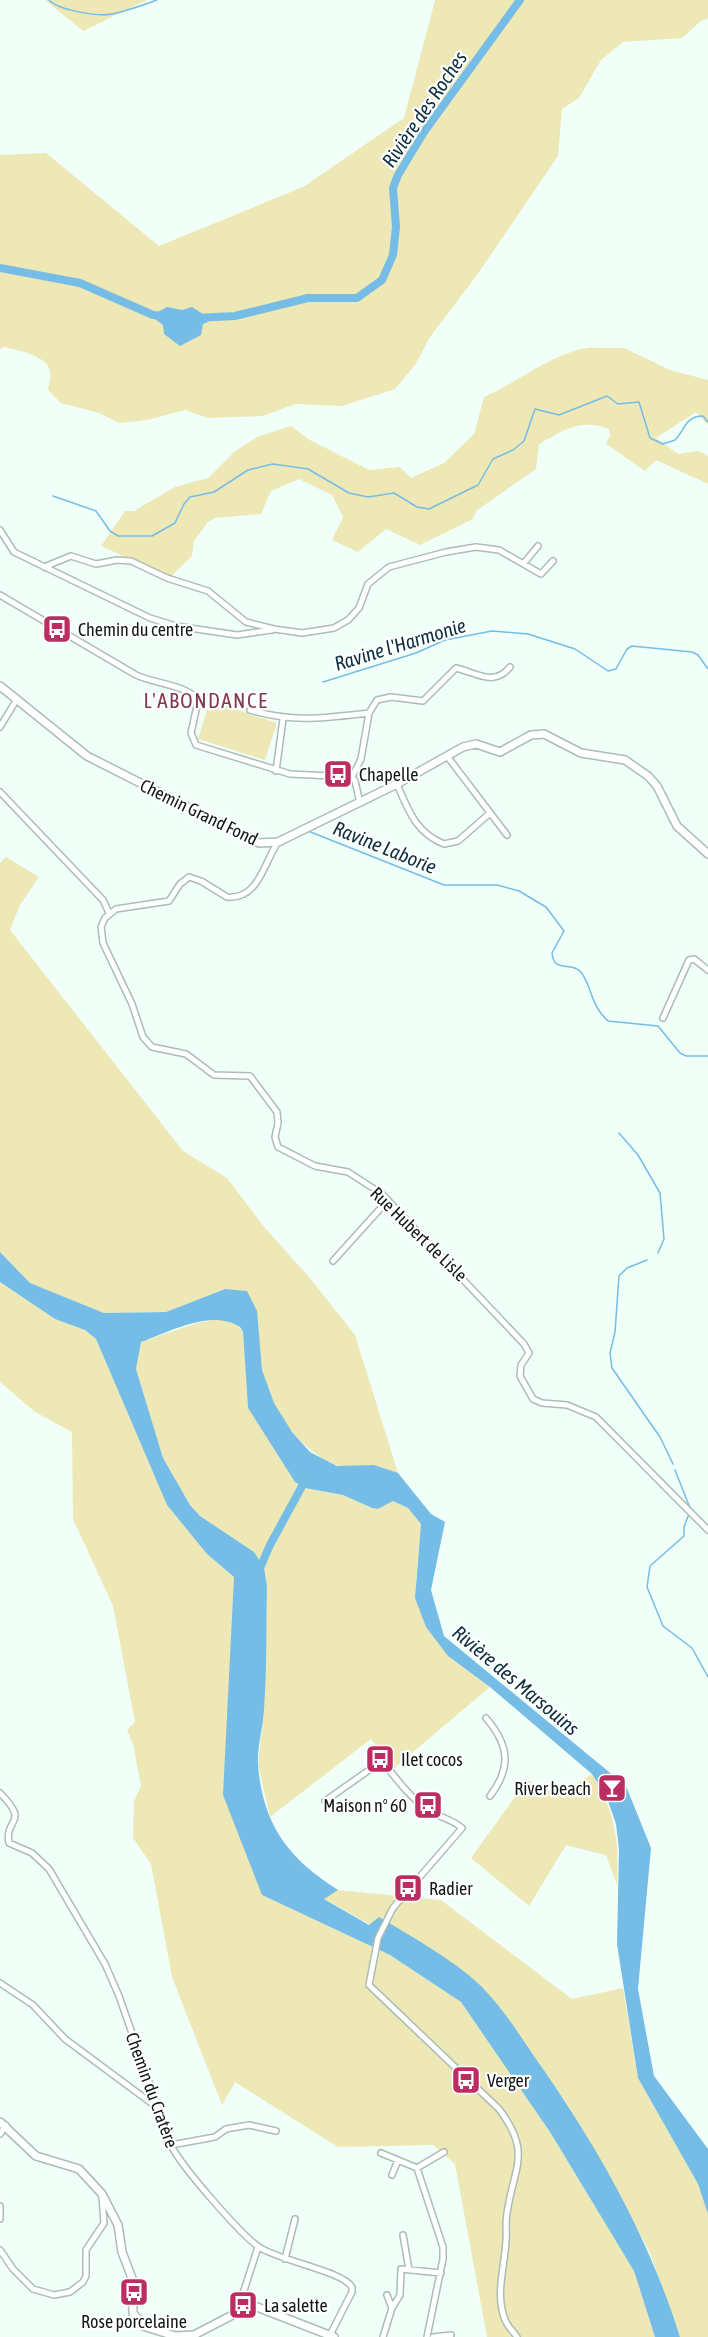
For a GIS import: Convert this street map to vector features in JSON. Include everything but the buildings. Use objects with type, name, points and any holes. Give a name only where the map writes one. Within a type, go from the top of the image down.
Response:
[{"type":"street","points":[[0,530],[14,552],[150,618],[237,635],[274,630]]},
{"type":"street","points":[[524,563],[538,546]]},
{"type":"street","points":[[44,567],[71,556],[96,564],[117,560],[130,561],[167,578],[208,591],[246,622],[274,630],[302,633],[334,628],[348,620],[359,608],[368,584],[389,567],[476,547],[499,550],[541,574],[553,561]]},
{"type":"street","points":[[0,595],[136,675],[149,681],[188,690],[198,699],[212,698]]},
{"type":"street","points":[[352,777],[361,759],[369,713],[377,700],[386,697],[423,701],[456,668],[491,679],[502,677],[510,667]]},
{"type":"street","name":"Chemin Grand Fond","points":[[0,686],[87,756],[259,843],[278,842],[360,803],[472,744],[500,752],[531,735],[544,734],[580,753],[625,760],[648,776],[657,786],[677,826],[708,854]]},
{"type":"street","points":[[0,726],[17,699]]},
{"type":"street","points":[[198,699],[191,733],[196,745],[290,774],[352,777]]},
{"type":"street","points":[[250,710],[284,719],[305,721],[369,713]]},
{"type":"street","points":[[276,771],[284,719]]},
{"type":"street","points":[[447,756],[507,835]]},
{"type":"street","points":[[352,777],[355,780],[360,803]]},
{"type":"street","points":[[397,784],[418,828],[427,836],[444,844],[458,841],[490,813]]},
{"type":"street","points":[[0,792],[103,900],[110,913],[116,909],[167,902],[180,884],[189,877],[195,878],[227,897],[244,895],[256,885],[278,842]]},
{"type":"street","name":"Rue Hubert de Lisle","points":[[110,913],[102,922],[101,936],[147,1043],[157,1049],[186,1054],[219,1077],[250,1076],[278,1112],[279,1123],[275,1137],[278,1147],[315,1166],[348,1172],[388,1200],[524,1344],[529,1353],[521,1365],[520,1376],[533,1399],[542,1403],[567,1405],[596,1417],[708,1530]]},
{"type":"street","points":[[663,1018],[689,960],[694,959],[708,970]]},
{"type":"street","points":[[333,1261],[388,1200]]},
{"type":"street","points":[[486,1718],[500,1734],[504,1751],[503,1777],[490,1796]]},
{"type":"street","points":[[325,1801],[382,1761],[433,1813],[441,1814],[462,1828],[393,1908],[378,1938],[369,1985],[499,2109],[511,2125],[517,2140],[519,2160],[507,2213],[501,2291],[505,2320],[517,2337]]},
{"type":"street","points":[[0,1794],[16,1813],[8,1839],[0,1839]]},
{"type":"street","name":"Chemin du Cratère","points":[[8,1839],[14,1847],[37,1857],[49,1869],[105,1964],[119,1996],[171,2145],[180,2163],[258,2247],[285,2259],[339,2277],[352,2287],[352,2292],[332,2336]]},
{"type":"street","points":[[0,1983],[33,2006],[65,2039],[158,2108]]},
{"type":"street","points":[[0,2134],[3,2124],[36,2156],[79,2169],[102,2194],[118,2225],[122,2252],[132,2278],[133,2313],[142,2326],[175,2336],[184,2336],[210,2328],[237,2312],[257,2307],[332,2336]]},
{"type":"street","points":[[171,2145],[215,2137],[226,2129],[249,2125],[276,2131]]},
{"type":"street","points":[[417,2168],[444,2152]]},
{"type":"street","points":[[381,2153],[417,2168],[440,2232],[443,2259],[427,2337]]},
{"type":"street","points":[[392,2175],[398,2160]]},
{"type":"street","points":[[0,2250],[13,2269],[33,2289],[54,2295],[78,2288],[86,2276],[86,2250],[104,2223],[102,2194]]},
{"type":"street","points":[[0,2206],[0,2219]]},
{"type":"street","points":[[285,2259],[295,2219]]},
{"type":"street","points":[[403,2235],[409,2270]]},
{"type":"street","points":[[237,2312],[258,2247]]},
{"type":"street","points":[[383,2337],[392,2308],[400,2295],[401,2270],[441,2273]]},
{"type":"street","points":[[387,2295],[392,2308]]},
{"type":"street","points":[[433,2337],[451,2335]]},
{"type":"shaded area","points":[[45,0],[147,0],[83,31]]},
{"type":"shaded area","points":[[435,0],[708,0],[708,18],[701,21],[682,38],[623,42],[601,60],[579,98],[562,109],[558,156],[477,275],[430,337],[415,365],[395,389],[342,406],[295,404],[263,416],[208,418],[185,410],[147,420],[119,423],[99,413],[61,403],[48,390],[50,371],[48,365],[38,357],[23,352],[4,347],[0,349],[0,155],[46,153],[159,246],[303,187],[404,118]]},
{"type":"shaded area","points":[[586,348],[624,348],[670,370],[708,380],[708,425],[696,412],[656,438],[678,454],[698,451],[708,456],[708,484],[656,460],[645,471],[606,444],[610,436],[609,429],[581,425],[564,430],[539,444],[536,469],[476,511],[473,519],[420,545],[386,529],[358,552],[332,540],[343,517],[332,495],[299,479],[271,491],[261,514],[215,518],[208,522],[194,541],[192,556],[170,577],[101,546],[125,511],[134,511],[175,487],[208,478],[234,452],[257,437],[291,426],[308,439],[369,470],[400,467],[411,478],[444,463],[474,434],[484,397],[543,364],[568,353]]},
{"type":"shaded area","points":[[210,701],[277,723],[265,760],[198,739]]},
{"type":"shaded area","points":[[6,857],[39,877],[20,905],[10,930],[183,1151],[227,1178],[265,1228],[309,1277],[355,1335],[398,1473],[375,1466],[334,1464],[308,1448],[286,1425],[265,1383],[256,1320],[246,1291],[225,1289],[166,1312],[104,1313],[30,1283],[0,1252],[0,863]]},
{"type":"shaded area","points":[[0,1282],[55,1319],[85,1330],[96,1339],[167,1505],[207,1554],[234,1577],[262,1895],[390,1955],[461,2002],[550,2132],[634,2271],[655,2337],[487,2337],[455,2164],[433,2145],[338,2147],[235,2082],[222,2105],[172,1977],[151,1864],[133,1838],[134,1801],[141,1786],[133,1744],[127,1730],[135,1722],[113,1606],[73,1519],[72,1432],[35,1412],[0,1382]]},
{"type":"shaded area","points":[[219,1319],[235,1323],[243,1332],[248,1408],[295,1482],[305,1488],[343,1495],[372,1508],[378,1509],[393,1501],[408,1508],[421,1524],[416,1581],[448,1656],[490,1687],[393,1769],[371,1739],[270,1817],[258,1764],[264,1711],[267,1587],[264,1567],[254,1552],[200,1516],[190,1505],[163,1458],[136,1369],[141,1342],[197,1323]]},
{"type":"shaded area","points":[[592,1774],[606,1802],[614,1827],[617,1885],[606,1855],[566,1845],[529,1906],[471,1858],[527,1780],[557,1795]]},
{"type":"shaded area","points":[[338,1890],[441,1900],[572,1999],[623,1988],[638,2078],[698,2184],[708,2214],[708,2337],[680,2337],[650,2253],[605,2168],[564,2099],[504,2013],[481,1987],[323,1898]]},
{"type":"water","points":[[167,307],[182,310],[192,307],[206,316],[208,322],[203,324],[201,335],[180,346],[164,334],[163,325],[155,319],[156,313]]},
{"type":"water","points":[[0,1252],[30,1283],[104,1313],[166,1312],[225,1289],[247,1291],[257,1311],[262,1370],[274,1403],[292,1432],[310,1452],[337,1466],[374,1465],[398,1473],[431,1514],[445,1522],[431,1590],[444,1636],[626,1786],[651,1848],[638,1989],[654,2076],[708,2149],[708,2214],[698,2184],[638,2078],[617,1944],[619,1849],[616,1824],[607,1798],[592,1774],[490,1687],[448,1656],[426,1627],[415,1598],[421,1524],[408,1508],[393,1501],[378,1509],[372,1508],[343,1495],[305,1488],[295,1482],[248,1408],[243,1332],[240,1327],[217,1320],[204,1321],[177,1328],[141,1342],[136,1369],[163,1458],[190,1505],[200,1516],[254,1552],[264,1567],[267,1587],[266,1679],[258,1765],[261,1787],[273,1823],[292,1853],[338,1890],[324,1899],[369,1925],[379,1917],[419,1941],[445,1957],[469,1976],[496,2003],[558,2091],[619,2192],[653,2263],[680,2337],[655,2337],[634,2271],[550,2132],[461,2002],[390,1955],[262,1895],[223,1795],[234,1577],[207,1554],[167,1505],[96,1339],[85,1330],[55,1319],[0,1282]]},
{"type":"waterway","points":[[49,0],[69,10],[106,15],[157,0]]},
{"type":"waterway","name":"Rivière des Roches","points":[[196,318],[235,316],[308,298],[357,298],[382,280],[393,255],[396,227],[393,188],[398,175],[424,132],[520,0]]},
{"type":"waterway","name":"Rivière des Roches","points":[[0,268],[80,283],[153,315],[165,316]]},
{"type":"waterway","points":[[53,496],[96,511],[110,531],[118,536],[152,536],[175,523],[190,497],[214,492],[248,470],[273,464],[308,469],[349,493],[368,497],[394,493],[417,507],[429,509],[478,485],[493,459],[513,450],[524,441],[535,409],[559,415],[607,396],[618,404],[639,402],[650,438],[663,444],[675,440],[692,418],[703,416],[708,422]]},
{"type":"waterway","name":"Ravine l'Harmonie","points":[[323,682],[416,653],[445,640],[492,631],[528,634],[575,649],[608,671],[616,669],[627,649],[632,646],[692,652],[698,655],[708,669]]},
{"type":"waterway","name":"Ravine Laborie","points":[[308,831],[444,885],[497,885],[519,891],[546,907],[564,931],[552,953],[553,959],[559,965],[580,971],[597,1007],[608,1021],[658,1026],[680,1053],[686,1056],[708,1056]]},
{"type":"waterway","points":[[619,1133],[638,1155],[660,1193],[664,1239],[658,1253]]},
{"type":"waterway","points":[[647,1260],[627,1268],[619,1276],[615,1332],[610,1353],[612,1368],[660,1437],[673,1464]]},
{"type":"waterway","points":[[675,1470],[690,1508]]},
{"type":"waterway","points":[[257,1575],[270,1545],[307,1477]]},
{"type":"waterway","points":[[689,1514],[684,1527],[684,1536],[650,1566],[647,1587],[663,1626],[692,1648],[708,1677]]},
{"type":"place","name":"Chemin du centre","points":[[57,629]]},
{"type":"place","name":"Chapelle","points":[[338,774]]},
{"type":"place","name":"Ilet cocos","points":[[380,1759]]},
{"type":"place","name":"River beach","points":[[612,1788]]},
{"type":"place","name":"Maison n° 60","points":[[428,1805]]},
{"type":"place","name":"Radier","points":[[408,1888]]},
{"type":"place","name":"Verger","points":[[466,2080]]},
{"type":"place","name":"Rose porcelaine","points":[[134,2292]]},
{"type":"place","name":"La salette","points":[[243,2305]]},
{"type":"district","name":"L'ABONDANCE","points":[[206,700]]},
{"type":"water label","name":"Rivière des Marsouins","points":[[516,1680]]}]
